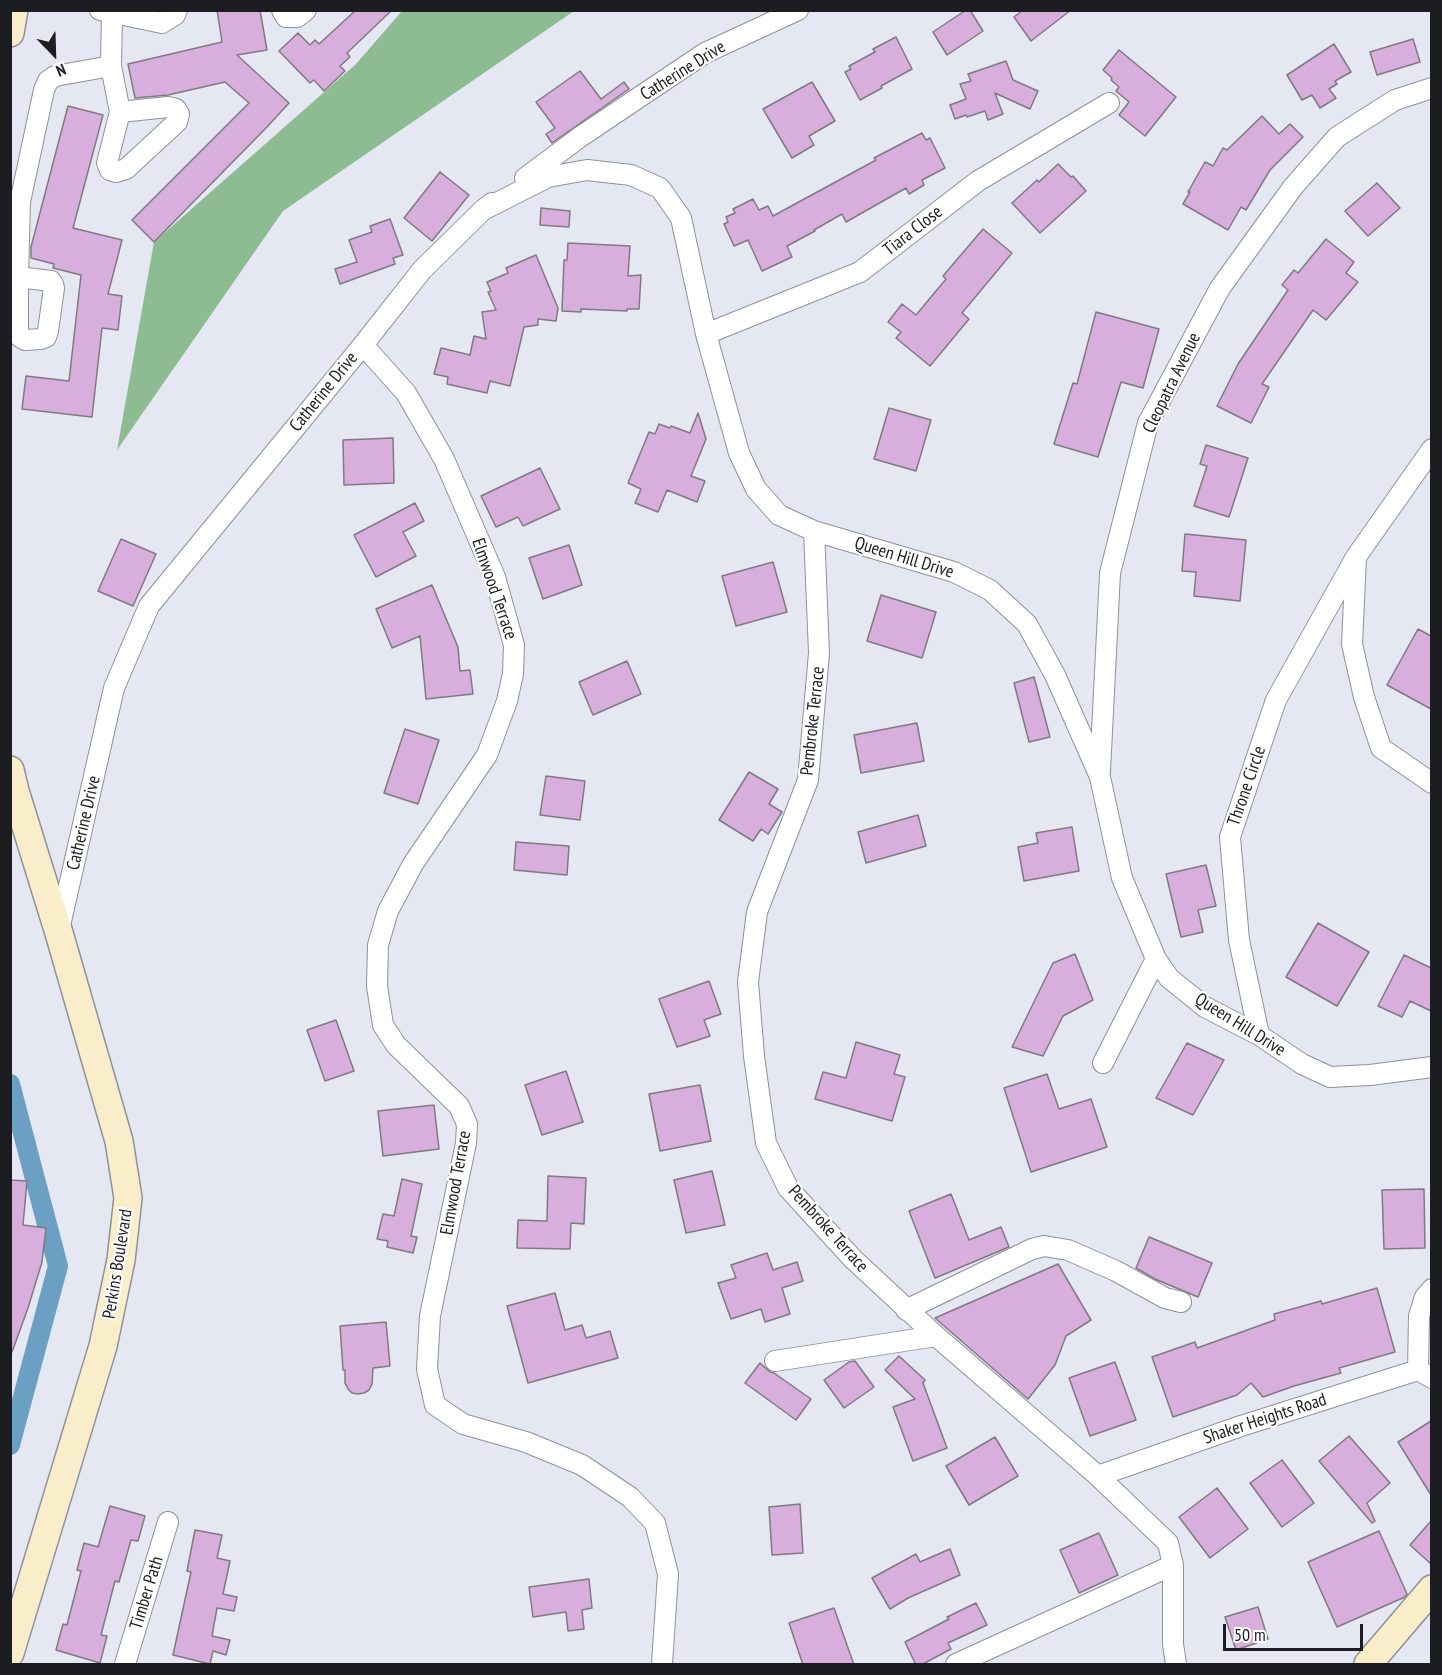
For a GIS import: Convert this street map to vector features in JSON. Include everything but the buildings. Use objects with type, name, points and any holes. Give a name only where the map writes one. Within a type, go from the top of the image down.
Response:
[{"type":"street","points":[[10,33],[14,10]]},
{"type":"street","points":[[120,112],[111,66],[106,12],[162,23],[175,15],[177,10]]},
{"type":"street","points":[[282,10],[286,17],[297,17],[306,10]]},
{"type":"street","name":"Catherine Drive","points":[[58,933],[114,688],[149,606],[422,270],[483,210],[580,137],[705,53],[798,10]]},
{"type":"street","points":[[18,277],[20,202],[44,90],[48,81],[55,76],[111,66]]},
{"type":"street","name":"Cleopatra Avenue","points":[[1100,777],[1110,573],[1149,423],[1220,288],[1293,187],[1336,137],[1395,100],[1431,88]]},
{"type":"street","name":"Tiara Close","points":[[706,334],[860,272],[978,181],[1109,103]]},
{"type":"street","name":"Queen Hill Drive","points":[[483,210],[548,177],[587,170],[631,175],[660,188],[681,218],[706,334],[739,453],[756,489],[778,515],[814,531],[954,572],[990,590],[1027,624],[1055,675],[1100,777],[1122,878],[1156,959],[1170,978],[1205,1008],[1259,1035],[1302,1064],[1330,1077],[1370,1075],[1431,1067]]},
{"type":"street","name":"Elmwood Terrace","points":[[363,345],[406,393],[444,459],[495,577],[514,645],[513,674],[507,701],[488,755],[412,864],[388,911],[378,945],[377,986],[383,1025],[396,1045],[459,1106],[467,1124],[466,1143],[430,1316],[427,1369],[435,1405],[463,1424],[526,1442],[582,1464],[630,1497],[655,1523],[668,1574],[662,1665]]},
{"type":"street","name":"Throne Circle","points":[[1259,1035],[1239,940],[1230,837],[1276,700],[1356,557],[1431,448]]},
{"type":"street","name":"Pembroke Terrace","points":[[814,531],[819,653],[808,780],[757,912],[748,982],[754,1056],[766,1143],[788,1188],[853,1259],[906,1310],[1098,1476],[1168,1543],[1173,1565],[1173,1644],[1176,1665]]},
{"type":"street","points":[[1356,557],[1352,644],[1364,697],[1381,748],[1431,783]]},
{"type":"street","name":"Perkins Boulevard","points":[[10,770],[119,1141],[128,1198],[121,1260],[103,1346],[10,1653]]},
{"type":"street","points":[[1103,1063],[1156,959]]},
{"type":"street","points":[[906,1310],[1032,1249],[1044,1246],[1068,1250],[1116,1271],[1165,1298],[1181,1302]]},
{"type":"street","points":[[1425,1374],[1419,1316],[1425,1297],[1431,1288]]},
{"type":"street","points":[[775,1361],[936,1336]]},
{"type":"street","name":"Shaker Heights Road","points":[[1098,1476],[1241,1426],[1425,1374]]},
{"type":"street","name":"Timber Path","points":[[126,1665],[168,1522]]},
{"type":"street","points":[[956,1665],[1173,1565]]},
{"type":"street","points":[[1368,1665],[1431,1589]]},
{"type":"green space","points":[[402,11],[574,11],[283,211],[117,450],[154,242],[356,64]]},
{"type":"waterway","points":[[10,1084],[58,1266],[10,1445]]}]
